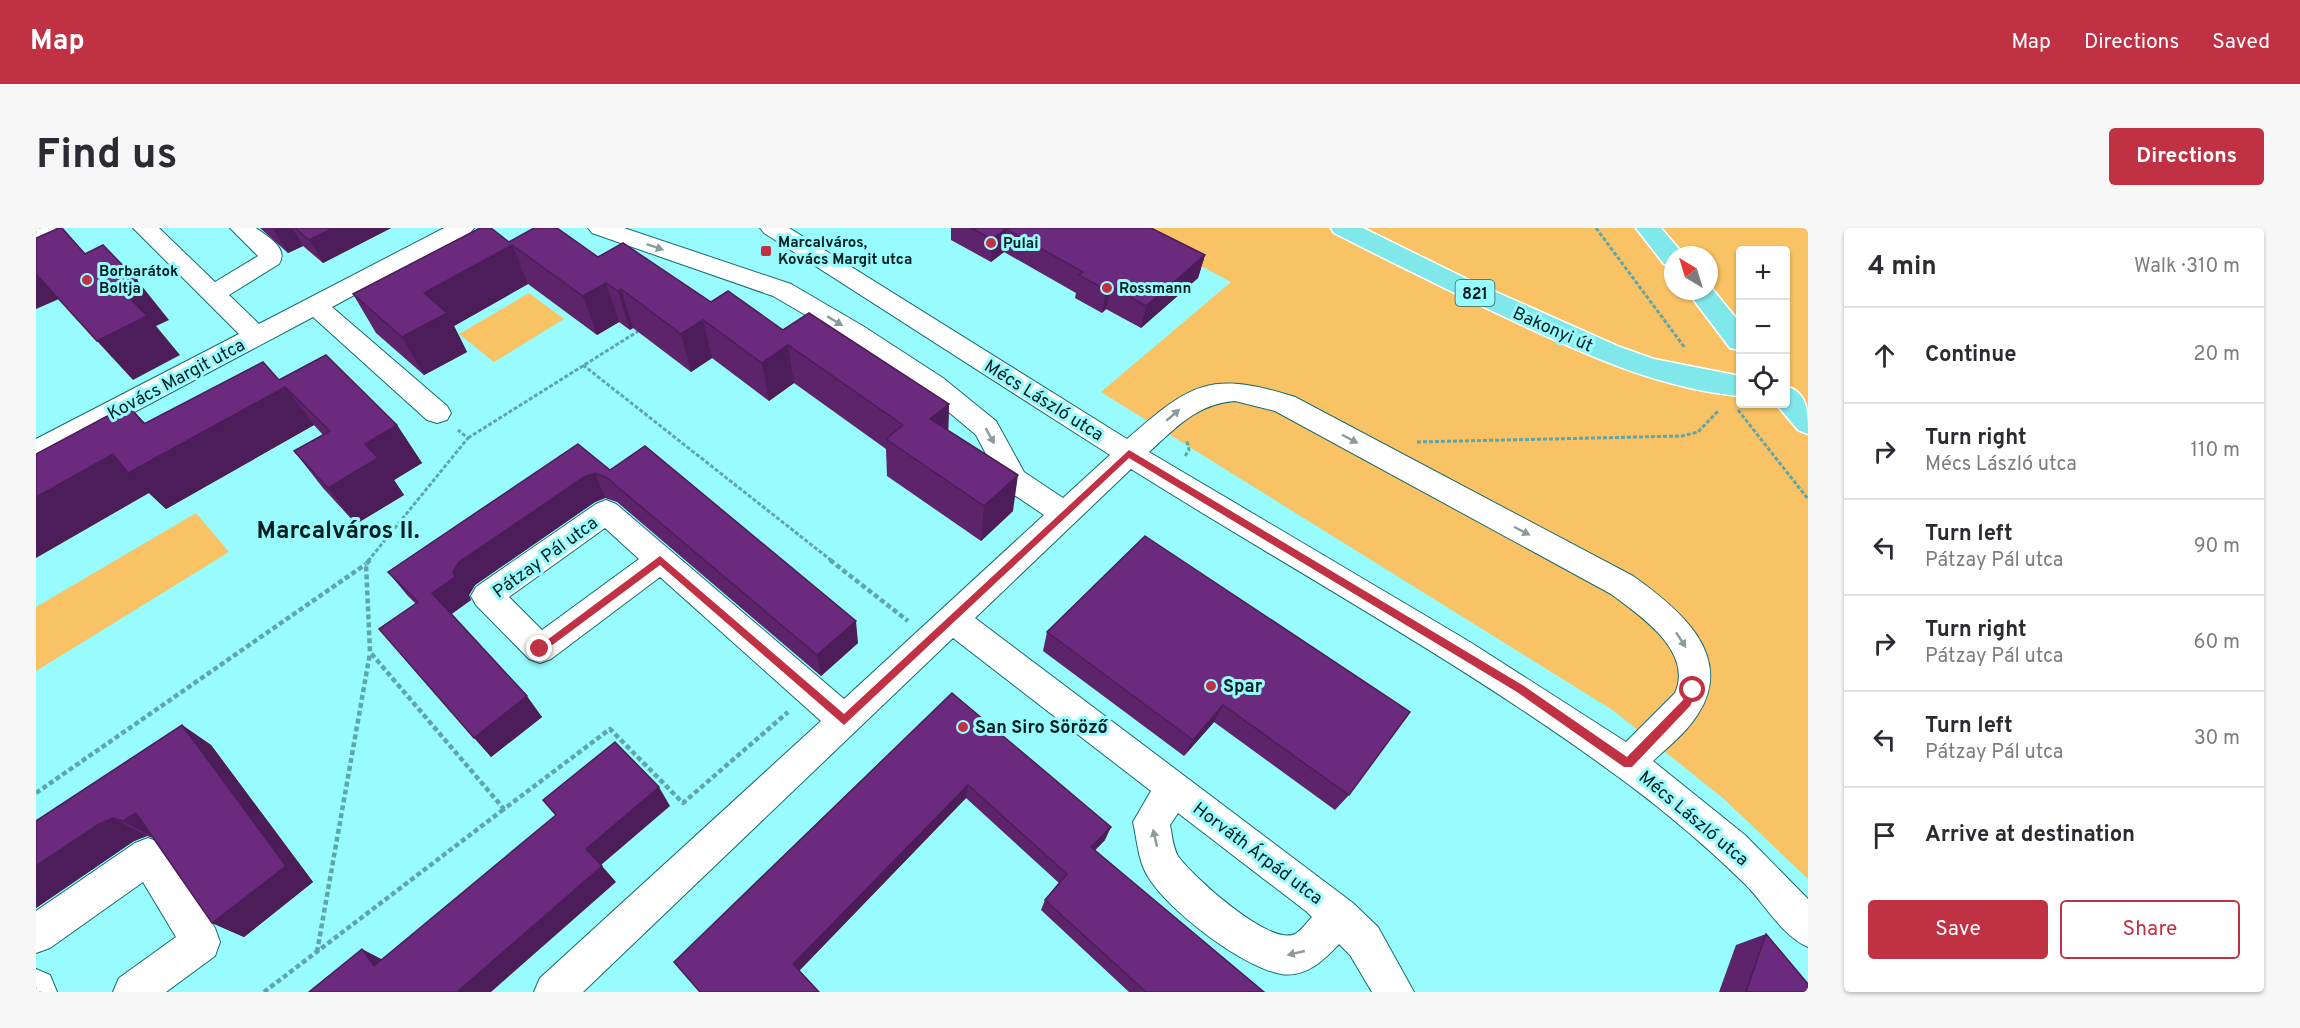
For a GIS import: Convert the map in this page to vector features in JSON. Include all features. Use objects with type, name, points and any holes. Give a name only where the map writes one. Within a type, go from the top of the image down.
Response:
[{"type":"main road","name":"Bakonyi út","points":[[1343,228],[1562,334],[1649,368],[1726,389]]},
{"type":"main road","points":[[1648,228],[1664,247]]},
{"type":"main road","points":[[1707,300],[1736,336]]},
{"type":"main road","points":[[1790,402],[1808,423]]},
{"type":"street","points":[[36,232],[44,228]]},
{"type":"street","points":[[145,228],[256,336]]},
{"type":"street","points":[[213,294],[270,259],[270,252],[242,228]]},
{"type":"street","name":"Kovács Margit utca","points":[[36,452],[462,228]]},
{"type":"street","points":[[600,228],[782,290],[854,332],[934,385],[986,428],[1014,480],[1064,514]]},
{"type":"street","name":"Mécs László utca","points":[[772,228],[1129,454],[1520,689],[1628,763],[1682,804],[1721,838],[1808,928]]},
{"type":"street","points":[[782,290],[821,259]]},
{"type":"street","points":[[315,305],[437,413]]},
{"type":"street","points":[[571,986],[844,720],[942,630],[1015,558],[1188,402],[1202,396],[1231,391],[1261,395],[1285,404],[1622,585],[1652,606],[1676,631],[1687,648],[1694,664],[1696,678],[1687,703],[1628,763]]},
{"type":"street","name":"Pátzay Pál utca","points":[[660,560],[540,649],[487,596],[606,512],[844,720]]},
{"type":"street","name":"Horváth Árpád utca","points":[[942,630],[1175,791],[1340,916],[1364,941],[1394,992]]},
{"type":"street","name":"Horváth Árpád utca","points":[[1175,791],[1161,806],[1151,822],[1160,863],[1186,894],[1195,901],[1252,944],[1282,956],[1304,952],[1340,916]]},
{"type":"street","points":[[36,934],[148,856],[201,942],[133,992]]},
{"type":"path","points":[[1596,228],[1726,389],[1808,499]]},
{"type":"path","points":[[468,438],[643,328]]},
{"type":"path","points":[[583,365],[942,630]]},
{"type":"path","points":[[1407,437],[1417,442],[1682,436],[1698,432],[1726,389]]},
{"type":"path","points":[[1172,480],[1189,450],[1187,440]]},
{"type":"path","points":[[36,793],[366,564]]},
{"type":"path","points":[[317,952],[370,652]]},
{"type":"path","points":[[264,992],[504,809]]},
{"type":"shaded area","points":[[1130,228],[1808,228],[1808,879],[1724,799],[1614,711],[1101,392],[1231,282]]},
{"type":"shaded area","points":[[529,293],[564,319],[494,362],[459,334]]},
{"type":"shaded area","points":[[196,513],[229,552],[36,671],[36,607]]},
{"type":"building","points":[[62,228],[85,254],[103,245],[137,280],[120,288],[147,316],[97,341],[36,274],[36,238]]},
{"type":"building","points":[[295,228],[333,228],[309,240]]},
{"type":"building","points":[[480,228],[491,228],[509,242],[534,228],[557,228],[598,257],[623,243],[711,302],[728,291],[783,330],[809,313],[949,404],[930,419],[1018,475],[984,506],[886,439],[903,425],[788,345],[762,363],[703,320],[681,334],[621,289],[618,291],[606,283],[583,296],[512,245],[424,293],[447,313],[402,337],[353,294]]},
{"type":"building","points":[[971,228],[1151,228],[1205,255],[1146,306],[1111,286],[1106,290],[1079,275],[1083,272],[1006,229],[992,239]]},
{"type":"building","points":[[326,355],[397,425],[365,444],[378,458],[328,488],[294,451],[330,431],[285,387],[128,473],[113,454],[36,497],[36,454],[128,405],[144,424],[263,362],[279,380]]},
{"type":"building","points":[[578,444],[610,470],[645,446],[856,621],[817,655],[607,478],[595,473],[584,477],[459,562],[453,572],[455,577],[432,593],[527,696],[474,738],[379,629],[418,602],[388,572]]},
{"type":"building","name":"Spar","points":[[1145,536],[1410,712],[1349,795],[1223,705],[1193,740],[1047,632]]},
{"type":"building","points":[[952,693],[1111,827],[1091,847],[1264,992],[1146,992],[1045,900],[1067,874],[968,785],[793,964],[819,992],[700,992],[674,962]]},
{"type":"building","points":[[182,725],[286,866],[212,923],[136,813],[123,821],[113,818],[99,824],[36,866],[36,821]]},
{"type":"building","points":[[615,742],[659,787],[586,849],[602,866],[457,992],[309,992],[362,949],[374,966],[556,815],[543,800]]},
{"type":"building","points":[[1766,934],[1808,984],[1808,992],[1746,992]]},
{"type":"place","name":"Pulai","points":[[991,243]]},
{"type":"place","name":"Marcalváros, Kovács Margit utca","points":[[766,251]]},
{"type":"place","name":"Borbarátok Boltja","points":[[87,280]]},
{"type":"place","name":"Rossmann","points":[[1107,288]]},
{"type":"place","name":"Spar","points":[[1211,686]]},
{"type":"place","name":"San Siro Söröző","points":[[963,727]]},
{"type":"district","name":"Marcalváros II.","points":[[338,530]]},
{"type":"route","points":[[540,649],[660,560],[844,720],[1129,454],[1520,689],[1628,763],[1687,703],[1693,690]]}]
